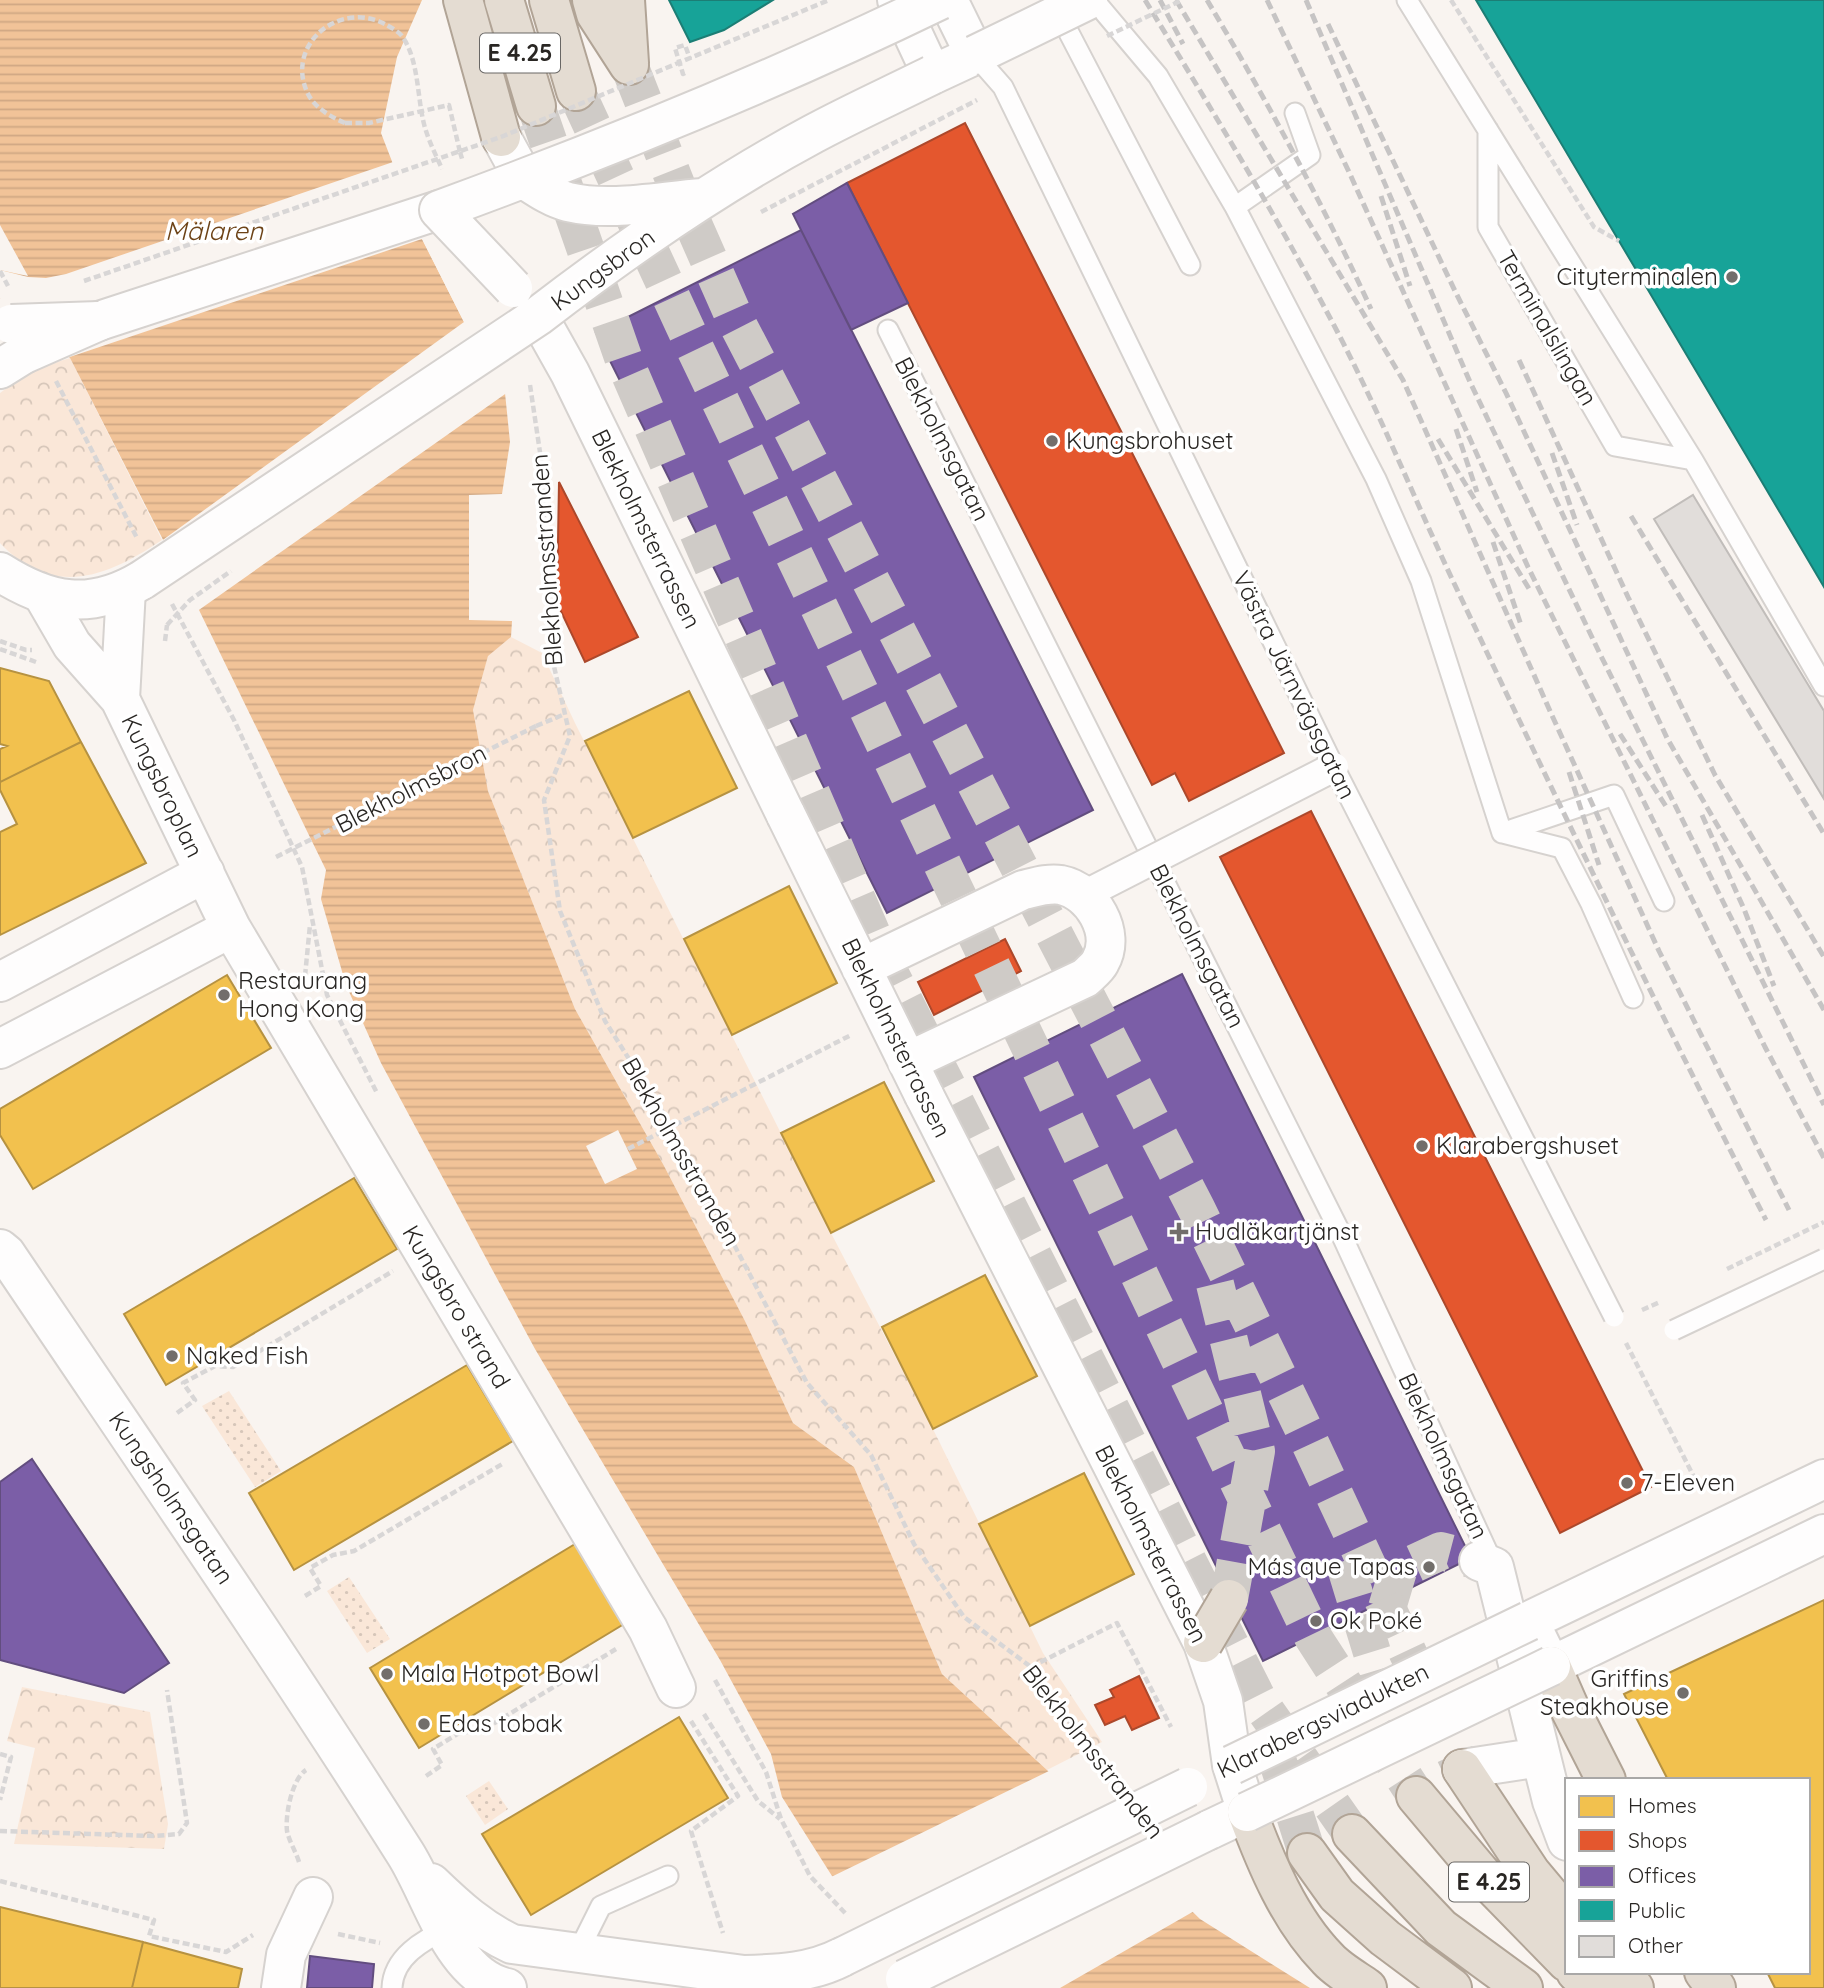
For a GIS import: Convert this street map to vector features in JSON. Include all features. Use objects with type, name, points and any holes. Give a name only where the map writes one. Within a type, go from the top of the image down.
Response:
[{"type":"highway","points":[[463,0],[501,136]]},
{"type":"highway","name":"E 4.25","points":[[504,0],[536,106]]},
{"type":"highway","name":"E 4.25","points":[[549,0],[576,91]]},
{"type":"highway","points":[[592,0],[596,14],[629,65],[625,0]]},
{"type":"highway","points":[[1203,1643],[1229,1599]]},
{"type":"highway","points":[[1551,1666],[1605,1778]]},
{"type":"highway","points":[[1462,1769],[1531,1873],[1565,1914]]},
{"type":"highway","name":"E 4.25","points":[[1416,1796],[1485,1878],[1565,1960]]},
{"type":"highway","points":[[1247,1812],[1264,1858],[1295,1916],[1328,1960],[1367,1988]]},
{"type":"highway","name":"E 4.25","points":[[1352,1834],[1441,1928],[1523,1988]]},
{"type":"highway","points":[[1307,1853],[1336,1895],[1385,1938],[1452,1988]]},
{"type":"highway","points":[[1578,1974],[1593,1988]]},
{"type":"highway","points":[[1620,1974],[1634,1988]]},
{"type":"highway","points":[[1705,1974],[1716,1988]]},
{"type":"street","points":[[9,331],[99,321],[442,193],[524,179],[756,83],[901,8],[940,0]]},
{"type":"street","points":[[948,0],[975,55]]},
{"type":"street","name":"Kungsbron","points":[[134,584],[538,316],[705,197],[812,135],[1088,0]]},
{"type":"street","points":[[901,8],[932,75]]},
{"type":"street","points":[[501,136],[524,179],[565,202],[599,207],[705,197]]},
{"type":"street","name":"Blekholmsterrassen","points":[[442,193],[538,316],[570,373],[907,1062],[1203,1643],[1223,1701],[1233,1765],[1247,1812]]},
{"type":"street","points":[[0,572],[43,595],[70,599],[95,598],[134,584]]},
{"type":"street","name":"Kungsbroplan","points":[[120,699],[134,584]]},
{"type":"street","name":"Kungsbroplan","points":[[43,595],[72,645],[120,699],[205,873]]},
{"type":"street","points":[[1084,895],[1334,767]]},
{"type":"street","points":[[0,982],[205,873]]},
{"type":"street","name":"Kungsbro strand","points":[[205,873],[231,928],[648,1629],[682,1703]]},
{"type":"street","points":[[861,968],[1023,890],[1043,885],[1062,886],[1084,895],[1095,909],[1102,925],[1105,943],[1101,962],[1085,978],[907,1062]]},
{"type":"street","points":[[0,1049],[231,928]]},
{"type":"street","name":"Kungsholmsgatan","points":[[0,1249],[14,1265],[340,1750],[415,1868],[457,1924],[459,1953],[476,1972],[505,1988]]},
{"type":"street","name":"Klarabergsviadukten","points":[[512,1944],[744,1975],[782,1974],[823,1967],[1824,1479]]},
{"type":"street","name":"Klarabergsviadukten","points":[[886,1988],[1824,1534]]},
{"type":"street","points":[[1487,1564],[1552,1801],[1565,1836]]},
{"type":"street","points":[[1529,1621],[1551,1666]]},
{"type":"street","points":[[1462,1769],[1541,1757]]},
{"type":"street","points":[[281,1988],[286,1955],[313,1897]]},
{"type":"street","name":"Kungsholmsgatan","points":[[457,1924],[489,1933],[512,1944]]},
{"type":"street","points":[[1441,1928],[1507,1988]]},
{"type":"street","points":[[1685,1974],[1702,1988]]},
{"type":"lane","points":[[1051,0],[1189,265]]},
{"type":"lane","points":[[1094,0],[1158,76],[1235,207],[1376,479],[1421,581],[1502,833]]},
{"type":"lane","points":[[1407,0],[1693,460],[1824,686]]},
{"type":"lane","name":"Västra Järnvägsgatan","points":[[975,55],[1003,87],[1334,767],[1614,1317]]},
{"type":"lane","points":[[1235,207],[1310,155],[1295,113]]},
{"type":"lane","name":"Terminalslingan","points":[[1488,129],[1488,227],[1615,446],[1693,460]]},
{"type":"lane","name":"Blekholmsgatan","points":[[888,330],[1342,1236],[1487,1564]]},
{"type":"lane","points":[[1502,833],[1614,795],[1664,901]]},
{"type":"lane","points":[[1502,833],[1562,848],[1591,904],[1633,998]]},
{"type":"lane","points":[[1674,1330],[1824,1259]]},
{"type":"lane","points":[[578,1952],[601,1906],[667,1876]]},
{"type":"lane","points":[[392,1988],[393,1973],[412,1948],[457,1924]]},
{"type":"path","points":[[75,283],[460,152],[690,60],[829,0]]},
{"type":"path","points":[[1098,41],[1182,0]]},
{"type":"path","points":[[1451,0],[1594,227],[1619,241]]},
{"type":"path","points":[[442,193],[424,126],[422,114],[420,103],[418,91],[413,68],[401,35],[374,18],[354,15],[331,21],[318,32],[309,44],[303,78],[308,94],[323,111],[345,123],[369,123],[409,114],[422,111],[436,108],[449,105],[460,152]]},
{"type":"path","points":[[689,72],[683,74],[675,48],[685,45],[690,60]]},
{"type":"path","points":[[751,217],[1003,87]]},
{"type":"path","points":[[0,286],[9,331]]},
{"type":"path","name":"Blekholmsstranden","points":[[526,374],[541,459],[550,649],[569,736],[544,800],[560,911],[605,1021],[672,1127],[807,1382],[871,1455],[914,1544],[964,1617],[1031,1667],[1115,1786]]},
{"type":"path","points":[[164,642],[167,625]]},
{"type":"path","points":[[0,649],[45,665]]},
{"type":"path","name":"Blekholmsbron","points":[[276,857],[536,726],[565,714]]},
{"type":"path","points":[[628,1149],[839,1041]]},
{"type":"path","points":[[177,1413],[194,1400],[183,1383],[215,1366],[233,1367],[424,1253]]},
{"type":"path","points":[[1614,1317],[1697,1483]]},
{"type":"path","points":[[305,1596],[321,1586],[310,1568],[333,1555],[354,1551],[537,1443]]},
{"type":"path","points":[[1031,1667],[1117,1623],[1171,1727]]},
{"type":"path","points":[[426,1776],[442,1765],[433,1749],[459,1733],[483,1730],[648,1629]]},
{"type":"path","points":[[0,1831],[154,1836],[179,1834],[187,1822],[167,1690]]},
{"type":"path","points":[[682,1703],[698,1704],[758,1801],[781,1819],[810,1876],[855,1923]]},
{"type":"path","points":[[682,1703],[738,1796],[691,1831],[723,1934]]},
{"type":"path","points":[[340,1750],[299,1774],[292,1789],[287,1830],[313,1897],[338,1935],[412,1948]]},
{"type":"path","points":[[0,1754],[11,1757],[0,1800]]},
{"type":"path","points":[[0,1881],[153,1920],[149,1936],[226,1952]]},
{"type":"green space","points":[[70,358],[162,540],[121,564],[101,572],[60,576],[40,571],[20,560],[0,543],[0,393],[31,370]]},
{"type":"green space","points":[[511,637],[542,653],[1043,1653],[1102,1742],[1047,1770],[942,1674],[854,1467],[793,1423],[745,1321],[663,1164],[575,1009],[488,791],[473,710],[488,655]]},
{"type":"green space","points":[[229,1391],[281,1471],[255,1487],[202,1406]]},
{"type":"green space","points":[[349,1577],[390,1639],[367,1653],[327,1591]]},
{"type":"green space","points":[[22,1687],[150,1712],[168,1824],[164,1849],[14,1844],[35,1748],[7,1741]]},
{"type":"green space","points":[[489,1781],[508,1809],[485,1825],[466,1796]]},
{"type":"water","name":"Mälaren","points":[[0,0],[422,0],[397,57],[381,133],[422,239],[464,322],[505,393],[510,442],[502,494],[469,495],[469,620],[512,621],[511,637],[488,656],[473,710],[488,791],[575,1009],[663,1164],[745,1321],[793,1423],[854,1467],[942,1674],[1047,1770],[1200,1919],[1310,1988],[971,1988],[832,1876],[782,1797],[771,1754],[720,1660],[535,1349],[381,1063],[346,985],[321,899],[326,870],[199,610],[70,358],[0,298],[0,270],[28,276],[0,225]]},
{"type":"pier","points":[[396,161],[425,237],[508,392],[196,612],[160,542],[464,322],[422,239],[31,370],[0,298],[0,270],[28,277],[46,278],[66,274]]},
{"type":"pier","points":[[618,1130],[637,1169],[605,1184],[586,1146]]},
{"type":"pier","points":[[1051,1770],[1196,1910],[1060,1988],[966,1988],[829,1878]]},
{"type":"building: Homes","points":[[0,668],[49,681],[81,742],[0,782],[0,749],[7,746],[0,744]]},
{"type":"building: Homes","points":[[689,691],[737,788],[633,838],[585,741]]},
{"type":"building: Homes","points":[[81,742],[146,863],[0,935],[0,832],[17,824],[0,790],[0,782]]},
{"type":"building: Homes","points":[[789,886],[837,983],[732,1035],[684,939]]},
{"type":"building: Homes","points":[[227,975],[271,1048],[33,1189],[0,1135],[0,1109]]},
{"type":"building: Homes","points":[[884,1082],[934,1181],[831,1233],[781,1133]]},
{"type":"building: Homes","points":[[354,1178],[397,1249],[166,1385],[124,1314]]},
{"type":"building: Homes","points":[[985,1275],[1037,1376],[933,1429],[882,1327]]},
{"type":"building: Homes","points":[[467,1365],[513,1441],[294,1570],[249,1493]]},
{"type":"building: Homes","points":[[1084,1473],[1134,1574],[1030,1626],[979,1524]]},
{"type":"building: Homes","points":[[575,1544],[624,1624],[419,1748],[370,1668]]},
{"type":"building: Homes","points":[[1824,1600],[1824,1988],[1775,1988],[1768,1974],[1810,1974],[1810,1778],[1667,1778],[1624,1694]]},
{"type":"building: Homes","points":[[679,1717],[728,1798],[531,1915],[482,1834]]},
{"type":"building: Homes","points":[[0,1907],[143,1942],[132,1988],[0,1988]]},
{"type":"building: Homes","points":[[143,1942],[242,1969],[238,1988],[132,1988]]},
{"type":"building: Shops","name":"Kungsbrohuset","points":[[965,123],[1284,753],[1189,801],[1175,773],[1152,785],[847,183]]},
{"type":"building: Shops","points":[[559,482],[638,637],[585,662],[557,603]]},
{"type":"building: Shops","name":"Klarabergshuset","points":[[1311,811],[1651,1487],[1560,1533],[1220,857]]},
{"type":"building: Shops","points":[[1005,939],[1021,971],[934,1015],[918,982]]},
{"type":"building: Shops","points":[[1139,1676],[1159,1718],[1132,1730],[1125,1716],[1105,1725],[1095,1705],[1114,1697],[1110,1690]]},
{"type":"building: Offices","points":[[847,183],[908,303],[851,330],[793,214]]},
{"type":"building: Offices","points":[[801,230],[1093,810],[887,913],[596,333]]},
{"type":"building: Offices","points":[[1182,974],[1471,1558],[1263,1661],[974,1077]]},
{"type":"building: Offices","points":[[32,1459],[169,1663],[124,1693],[0,1660],[0,1482]]},
{"type":"building: Offices","points":[[310,1956],[374,1964],[372,1988],[307,1988]]},
{"type":"building: Public","points":[[669,0],[773,0],[724,30],[690,42]]},
{"type":"building: Public","name":"Cityterminalen","points":[[1476,0],[1824,0],[1824,587],[1746,455]]},
{"type":"building: Other","points":[[1693,495],[1824,711],[1824,799],[1654,519]]},
{"type":"tunnel","points":[[629,65],[679,192],[735,319],[1197,1210],[1305,1432],[1462,1769]]},
{"type":"tunnel","points":[[576,91],[690,338],[1313,1637],[1416,1796]]},
{"type":"tunnel","points":[[536,106],[624,360],[883,960],[1258,1700],[1352,1834]]},
{"type":"tunnel","points":[[1215,1284],[1256,1451],[1229,1599]]},
{"type":"tunnel","points":[[1387,1608],[1398,1571],[1441,1551],[1479,1561]]},
{"type":"tunnel","points":[[1344,1561],[1394,1724]]},
{"type":"tunnel","points":[[1278,1762],[1307,1853]]},
{"type":"railway","points":[[1145,0],[1269,207],[1338,333],[1574,835],[1766,1220]]},
{"type":"railway","points":[[1160,0],[1183,44]]},
{"type":"railway","points":[[1176,0],[1403,380],[1659,951],[1789,1210]]},
{"type":"railway","points":[[1207,0],[1293,152],[1371,309]]},
{"type":"railway","points":[[1267,0],[1349,172],[1528,567],[1765,1047],[1824,1158]]},
{"type":"railway","points":[[1306,0],[1470,382],[1600,654],[1824,1105]]},
{"type":"railway","points":[[1328,24],[1506,393],[1667,738],[1824,1010]]},
{"type":"railway","points":[[1381,196],[1410,286]]},
{"type":"railway","points":[[1519,360],[1628,597],[1715,775],[1824,957]]},
{"type":"railway","points":[[1456,429],[1477,492]]},
{"type":"railway","points":[[1438,439],[1531,592]]},
{"type":"railway","points":[[1552,453],[1577,525]]},
{"type":"railway","points":[[1631,516],[1824,834]]},
{"type":"railway","points":[[1493,542],[1521,625]]},
{"type":"railway","points":[[1620,734],[1667,808]]},
{"type":"railway","points":[[1569,772],[1599,865]]},
{"type":"railway","points":[[1702,815],[1744,909],[1774,986]]},
{"type":"place","name":"Cityterminalen","points":[[1732,277]]},
{"type":"place","name":"Kungsbrohuset","points":[[1052,441]]},
{"type":"place","name":"Restaurang Hong Kong","points":[[224,995]]},
{"type":"place","name":"Klarabergshuset","points":[[1422,1146]]},
{"type":"place","name":"Hudläkartjänst","points":[[1179,1232]]},
{"type":"place","name":"Naked Fish","points":[[172,1356]]},
{"type":"place","name":"7-Eleven","points":[[1627,1483]]},
{"type":"place","name":"Más que Tapas","points":[[1429,1567]]},
{"type":"place","name":"Ok Poké","points":[[1316,1621]]},
{"type":"place","name":"Mala Hotpot Bowl","points":[[387,1674]]},
{"type":"place","name":"Griffins Steakhouse","points":[[1683,1693]]},
{"type":"place","name":"Edas tobak","points":[[424,1724]]}]
